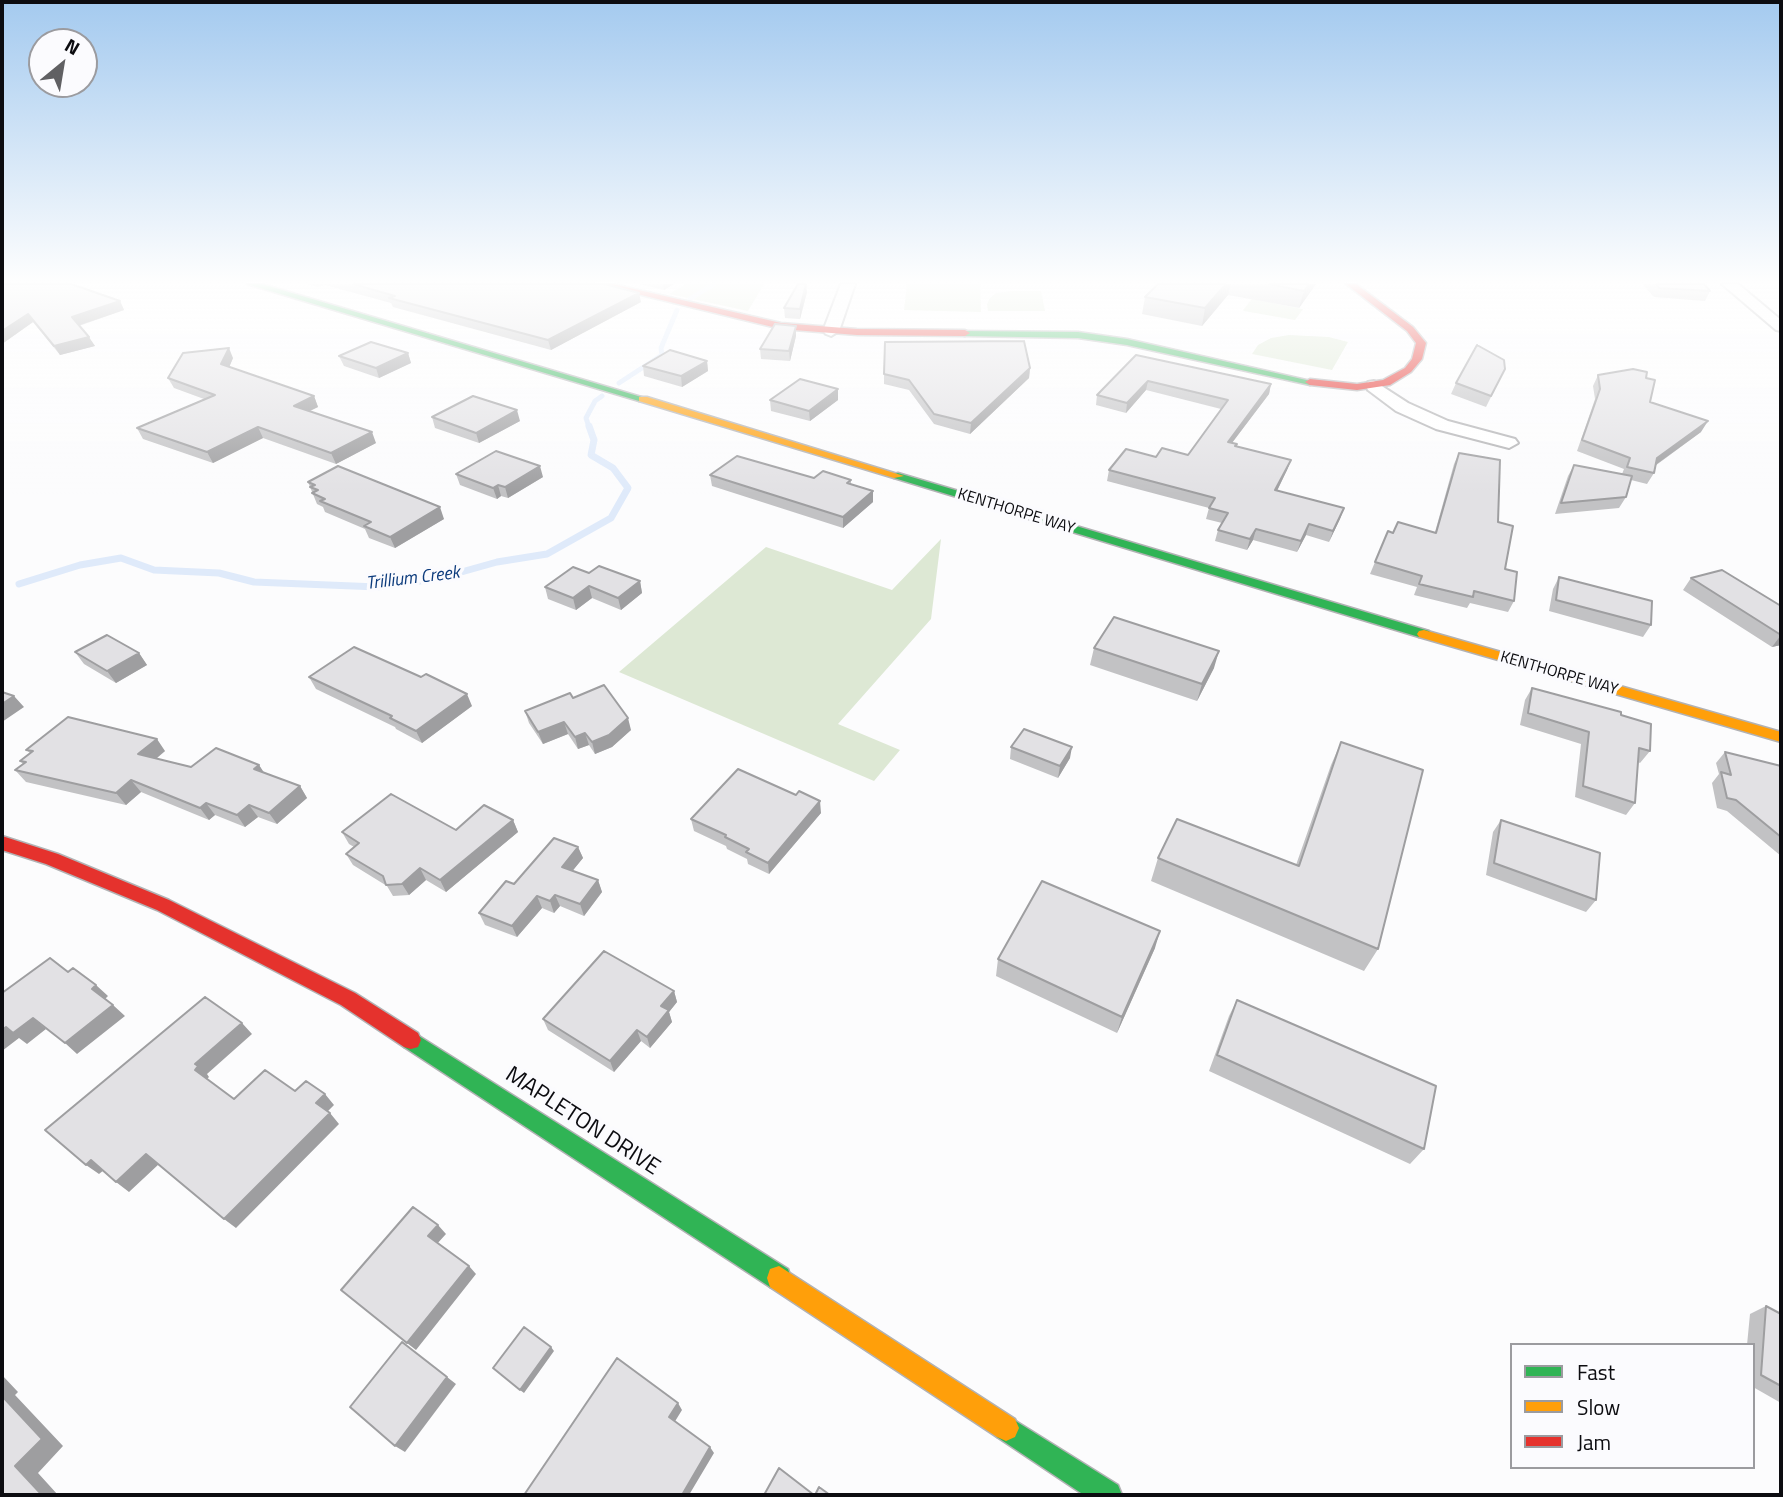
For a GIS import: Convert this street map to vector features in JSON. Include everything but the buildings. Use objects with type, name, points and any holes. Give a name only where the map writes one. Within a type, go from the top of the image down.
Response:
[{"type":"street","name":"KENTHORPE WAY","points":[[489,354],[1524,664],[1781,737]]},
{"type":"street","points":[[1180,354],[1340,387],[1374,386],[1394,380],[1408,370],[1419,354]]},
{"type":"street","points":[[1374,386],[1402,407],[1432,421],[1466,433],[1510,443]]},
{"type":"street","name":"MAPLETON DRIVE","points":[[2,844],[52,859],[163,905],[348,999],[1108,1495]]},
{"type":"green space","points":[[1252,354],[1341,354],[1332,370]]},
{"type":"green space","points":[[941,539],[931,619],[838,724],[900,750],[874,781],[619,672],[766,547],[892,590]]},
{"type":"waterway","name":"Trillium Creek","points":[[619,383],[662,354]]},
{"type":"waterway","name":"Trillium Creek","points":[[589,427],[586,418],[595,401],[602,396]]},
{"type":"waterway","name":"Trillium Creek","points":[[19,584],[80,565],[121,558],[154,570],[219,573],[254,582],[378,587],[440,578],[497,562],[547,554],[611,518],[628,488],[613,468],[591,455],[594,440],[589,426]]},
{"type":"traffic: fast","points":[[489,354],[643,399]]},
{"type":"traffic: fast","points":[[1181,354],[1310,382]]},
{"type":"traffic: fast","points":[[898,476],[1424,634]]},
{"type":"traffic: fast","points":[[411,1040],[779,1278]]},
{"type":"traffic: fast","points":[[1006,1428],[1108,1495]]},
{"type":"traffic: slow","points":[[643,399],[898,476]]},
{"type":"traffic: slow","points":[[1424,634],[1781,737]]},
{"type":"traffic: slow","points":[[779,1278],[1006,1428]]},
{"type":"traffic: jam","points":[[1310,382],[1357,387],[1386,383],[1408,370],[1418,354]]},
{"type":"traffic: jam","points":[[2,843],[52,859],[163,905],[348,999],[411,1040]]}]
